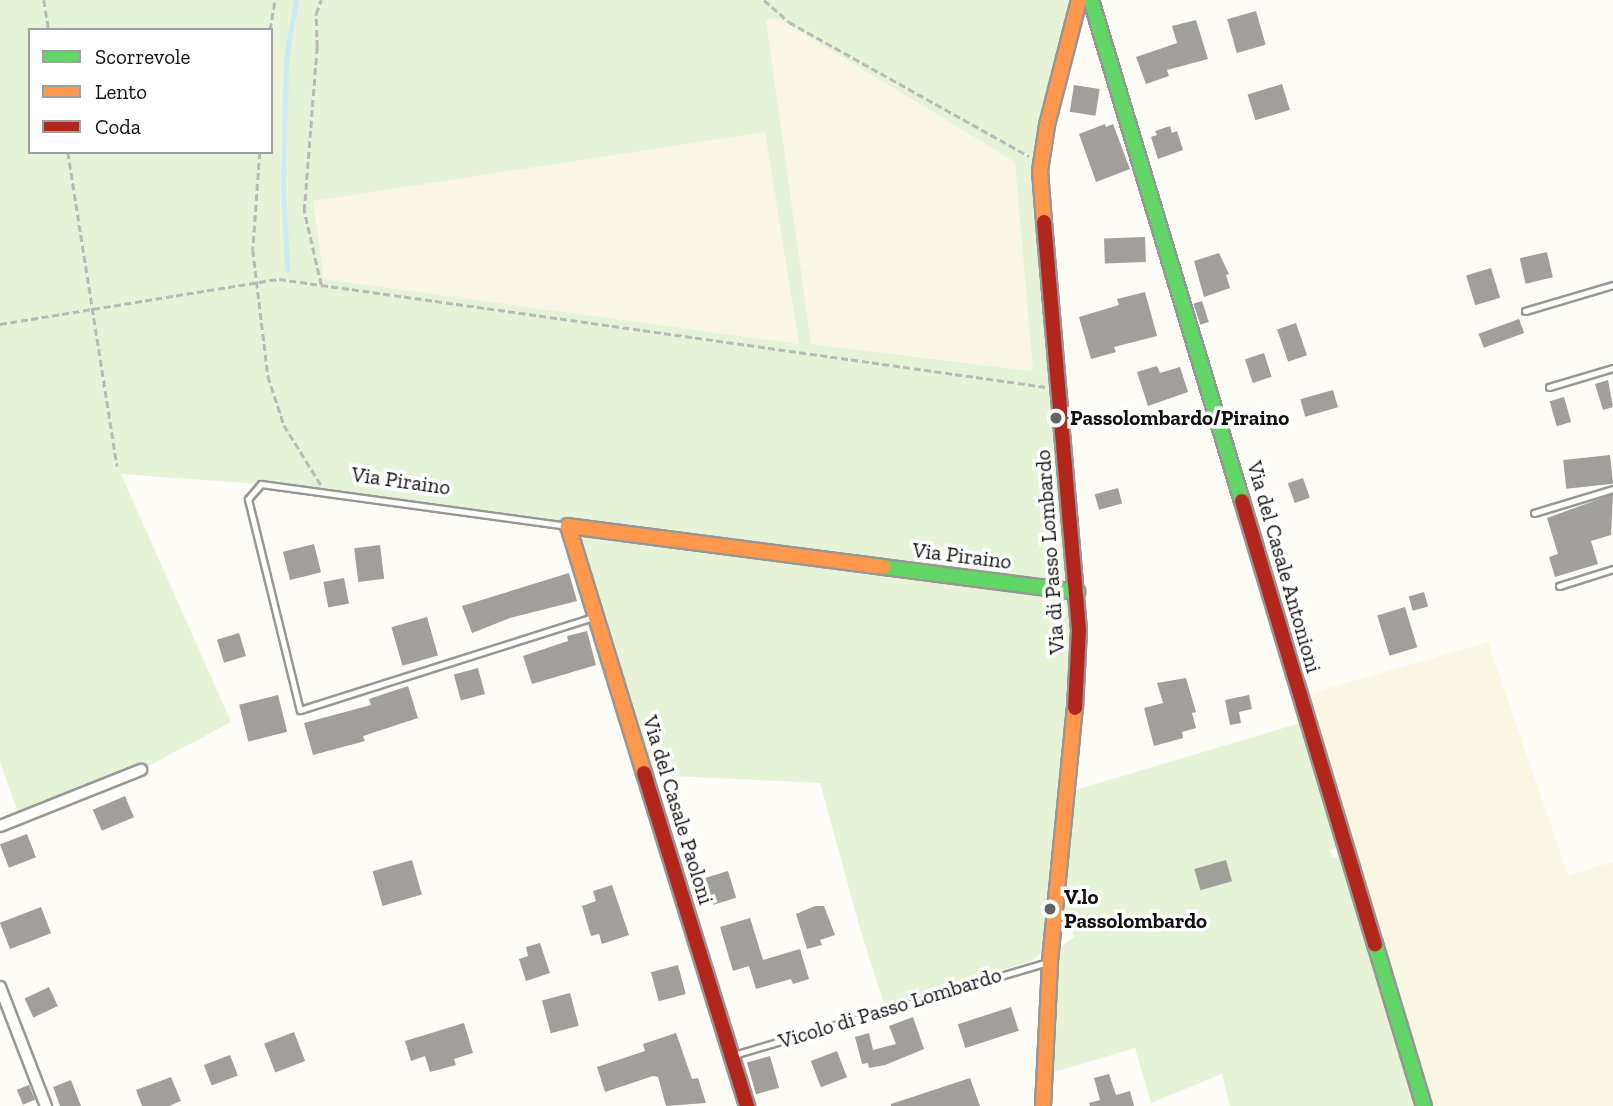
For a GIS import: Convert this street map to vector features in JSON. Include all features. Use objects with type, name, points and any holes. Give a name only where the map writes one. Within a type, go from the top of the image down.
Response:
[{"type":"street","name":"Via di Passo Lombardo","points":[[1043,1106],[1049,961],[1078,676],[1077,592],[1042,204],[1041,163],[1047,125],[1079,0]]},
{"type":"street","name":"Via del Casale Antonioni","points":[[1091,0],[1424,1106]]},
{"type":"street","name":"Via Piraino","points":[[568,526],[1077,592]]},
{"type":"street","name":"Via del Casale Paoloni","points":[[568,526],[747,1106]]},
{"type":"street","points":[[0,826],[141,770]]},
{"type":"street","points":[[0,987],[46,1106]]},
{"type":"lane","points":[[1525,311],[1613,285]]},
{"type":"lane","points":[[1549,387],[1613,368]]},
{"type":"lane","name":"Via Piraino","points":[[568,526],[261,484],[248,499],[300,710],[596,616]]},
{"type":"lane","points":[[1534,513],[1613,489]]},
{"type":"lane","points":[[1559,586],[1613,569]]},
{"type":"lane","name":"Vicolo di Passo Lombardo","points":[[731,1056],[1049,961]]},
{"type":"path","points":[[44,0],[49,28]]},
{"type":"path","points":[[270,28],[275,0]]},
{"type":"path","points":[[321,0],[316,14],[317,47],[304,211],[321,285]]},
{"type":"path","points":[[764,0],[789,22],[1041,163]]},
{"type":"path","points":[[68,154],[117,466]]},
{"type":"path","points":[[260,154],[253,250],[268,376],[284,425],[317,476],[323,492]]},
{"type":"path","points":[[0,324],[279,279],[1059,389]]},
{"type":"shaded area","points":[[778,18],[1015,162],[1034,371],[811,344],[765,20]]},
{"type":"shaded area","points":[[766,132],[799,344],[324,279],[313,201]]},
{"type":"shaded area","points":[[1488,642],[1568,875],[1613,862],[1613,1106],[1432,1106],[1307,694]]},
{"type":"green space","points":[[0,0],[1074,0],[1039,129],[1035,165],[1069,572],[1059,584],[1045,585],[261,484],[121,474],[231,722],[141,770],[20,818],[0,762]],"holes":[[[778,18],[1015,162],[1033,371],[811,344],[766,20]],[[765,132],[799,344],[324,279],[313,201]]]},
{"type":"green space","points":[[581,533],[1071,596],[1074,661],[1046,947],[1042,952],[1031,961],[885,1007],[861,932],[820,783],[652,775],[578,538]]},
{"type":"green space","points":[[1304,722],[1340,847],[1330,850],[1333,858],[1342,855],[1419,1106],[1230,1106],[1222,1074],[1151,1103],[1135,1048],[1048,1074],[1060,948],[1074,937],[1071,928],[1063,923],[1075,790]]},
{"type":"building","points":[[1256,11],[1266,45],[1237,53],[1227,19]]},
{"type":"building","points":[[1196,20],[1208,59],[1167,70],[1169,76],[1146,84],[1136,57],[1177,43],[1172,26]]},
{"type":"building","points":[[1282,84],[1290,110],[1255,120],[1248,95]]},
{"type":"building","points":[[1074,85],[1100,89],[1095,116],[1070,112]]},
{"type":"building","points":[[1105,124],[1106,127],[1113,124],[1130,169],[1096,182],[1079,134]]},
{"type":"building","points":[[1170,126],[1172,133],[1177,131],[1183,150],[1158,159],[1151,137],[1157,135],[1155,131]]},
{"type":"building","points":[[1145,237],[1146,262],[1105,263],[1104,238]]},
{"type":"building","points":[[1547,252],[1553,277],[1526,284],[1520,258]]},
{"type":"building","points":[[1219,253],[1229,274],[1226,275],[1230,288],[1204,297],[1194,261]]},
{"type":"building","points":[[1491,268],[1500,298],[1475,305],[1466,276]]},
{"type":"building","points":[[1145,292],[1157,336],[1114,347],[1116,352],[1091,359],[1079,317],[1119,305],[1117,299]]},
{"type":"building","points":[[1202,301],[1209,322],[1200,325],[1193,304]]},
{"type":"building","points":[[1519,319],[1524,333],[1484,348],[1479,334]]},
{"type":"building","points":[[1296,323],[1307,355],[1288,362],[1277,330]]},
{"type":"building","points":[[1264,353],[1272,377],[1253,383],[1245,359]]},
{"type":"building","points":[[1157,366],[1160,373],[1180,367],[1188,392],[1148,406],[1137,372]]},
{"type":"building","points":[[1608,380],[1613,407],[1603,410],[1595,384]]},
{"type":"building","points":[[1333,390],[1338,407],[1305,417],[1300,399]]},
{"type":"building","points":[[1564,397],[1571,422],[1557,426],[1550,401]]},
{"type":"building","points":[[1610,455],[1613,484],[1566,489],[1563,460]]},
{"type":"building","points":[[1303,478],[1310,498],[1295,503],[1288,483]]},
{"type":"building","points":[[1118,488],[1122,503],[1099,510],[1095,494]]},
{"type":"building","points":[[1613,494],[1611,535],[1591,541],[1598,564],[1555,577],[1549,557],[1558,554],[1547,518]]},
{"type":"building","points":[[314,544],[321,572],[290,580],[283,552]]},
{"type":"building","points":[[380,545],[384,579],[358,582],[354,548]]},
{"type":"building","points":[[569,573],[577,601],[510,618],[472,633],[462,606]]},
{"type":"building","points":[[344,578],[349,604],[328,608],[323,582]]},
{"type":"building","points":[[1424,592],[1428,606],[1413,611],[1409,596]]},
{"type":"building","points":[[1405,607],[1417,647],[1390,656],[1377,615]]},
{"type":"building","points":[[427,617],[438,655],[402,666],[391,627]]},
{"type":"building","points":[[587,631],[596,665],[532,684],[523,656],[568,641],[567,636]]},
{"type":"building","points":[[239,633],[246,656],[224,663],[217,640]]},
{"type":"building","points":[[478,668],[485,694],[461,701],[454,674]]},
{"type":"building","points":[[1186,678],[1196,712],[1192,713],[1196,728],[1182,732],[1183,738],[1154,746],[1144,708],[1163,703],[1157,683]]},
{"type":"building","points":[[408,686],[418,718],[363,736],[365,741],[313,755],[304,723],[371,705],[369,699]]},
{"type":"building","points":[[278,695],[287,732],[248,742],[239,705]]},
{"type":"building","points":[[1249,695],[1252,709],[1239,712],[1241,723],[1230,725],[1225,700]]},
{"type":"building","points":[[125,796],[134,817],[102,831],[93,810]]},
{"type":"building","points":[[27,834],[36,857],[9,868],[0,844]]},
{"type":"building","points":[[412,860],[422,895],[383,906],[373,871]]},
{"type":"building","points":[[1226,860],[1232,881],[1200,890],[1194,869]]},
{"type":"building","points":[[728,871],[736,898],[713,905],[705,878]]},
{"type":"building","points":[[612,885],[629,935],[602,944],[599,934],[591,936],[582,906],[596,901],[593,891]]},
{"type":"building","points":[[815,906],[824,906],[835,935],[820,940],[822,945],[807,949],[796,914]]},
{"type":"building","points":[[41,907],[51,933],[10,949],[0,923]]},
{"type":"building","points":[[750,918],[763,960],[800,949],[809,979],[793,984],[791,979],[756,989],[749,966],[733,971],[720,927]]},
{"type":"building","points":[[540,943],[550,973],[526,981],[519,959],[528,956],[526,947]]},
{"type":"building","points":[[678,965],[686,994],[659,1001],[651,972]]},
{"type":"building","points":[[49,987],[58,1006],[33,1017],[25,998]]},
{"type":"building","points":[[570,993],[579,1026],[551,1033],[542,1001]]},
{"type":"building","points":[[1011,1007],[1019,1031],[965,1048],[958,1024]]},
{"type":"building","points":[[913,1017],[924,1049],[885,1065],[869,1068],[868,1063],[862,1064],[855,1037],[869,1033],[873,1050],[896,1044],[889,1026]]},
{"type":"building","points":[[464,1023],[473,1053],[454,1059],[456,1065],[430,1072],[425,1056],[411,1061],[405,1041]]},
{"type":"building","points":[[294,1032],[305,1061],[275,1072],[264,1043]]},
{"type":"building","points":[[676,1033],[692,1079],[698,1078],[706,1103],[666,1106],[658,1077],[653,1076],[605,1092],[597,1067],[645,1051],[643,1044]]},
{"type":"building","points":[[837,1051],[847,1077],[821,1087],[811,1061]]},
{"type":"building","points":[[230,1055],[238,1076],[212,1086],[204,1065]]},
{"type":"building","points":[[770,1056],[779,1088],[756,1094],[747,1063]]},
{"type":"building","points":[[1109,1074],[1116,1095],[1130,1091],[1134,1106],[1090,1106],[1089,1103],[1100,1100],[1094,1078]]},
{"type":"building","points":[[171,1077],[181,1101],[169,1106],[142,1106],[136,1090]]},
{"type":"building","points":[[970,1078],[980,1106],[891,1106],[891,1104]]},
{"type":"building","points":[[71,1080],[81,1106],[60,1106],[53,1087]]},
{"type":"building","points":[[29,1085],[35,1100],[23,1105],[17,1090]]},
{"type":"waterway","points":[[287,270],[283,189],[286,59],[296,0]]},
{"type":"traffic: fast","points":[[1091,0],[1242,501]]},
{"type":"traffic: fast","points":[[883,567],[1077,592]]},
{"type":"traffic: fast","points":[[1375,944],[1424,1106]]},
{"type":"traffic: slow","points":[[1044,222],[1040,171],[1047,125],[1079,0]]},
{"type":"traffic: slow","points":[[644,773],[568,526],[883,567]]},
{"type":"traffic: slow","points":[[1043,1106],[1050,961],[1075,708]]},
{"type":"traffic: jam","points":[[1044,222],[1079,630],[1075,708]]},
{"type":"traffic: jam","points":[[1242,501],[1375,944]]},
{"type":"traffic: jam","points":[[644,773],[747,1106]]},
{"type":"place","name":"Passolombardo/Piraino","points":[[1056,418]]},
{"type":"place","name":"V.lo Passolombardo","points":[[1050,909]]}]
